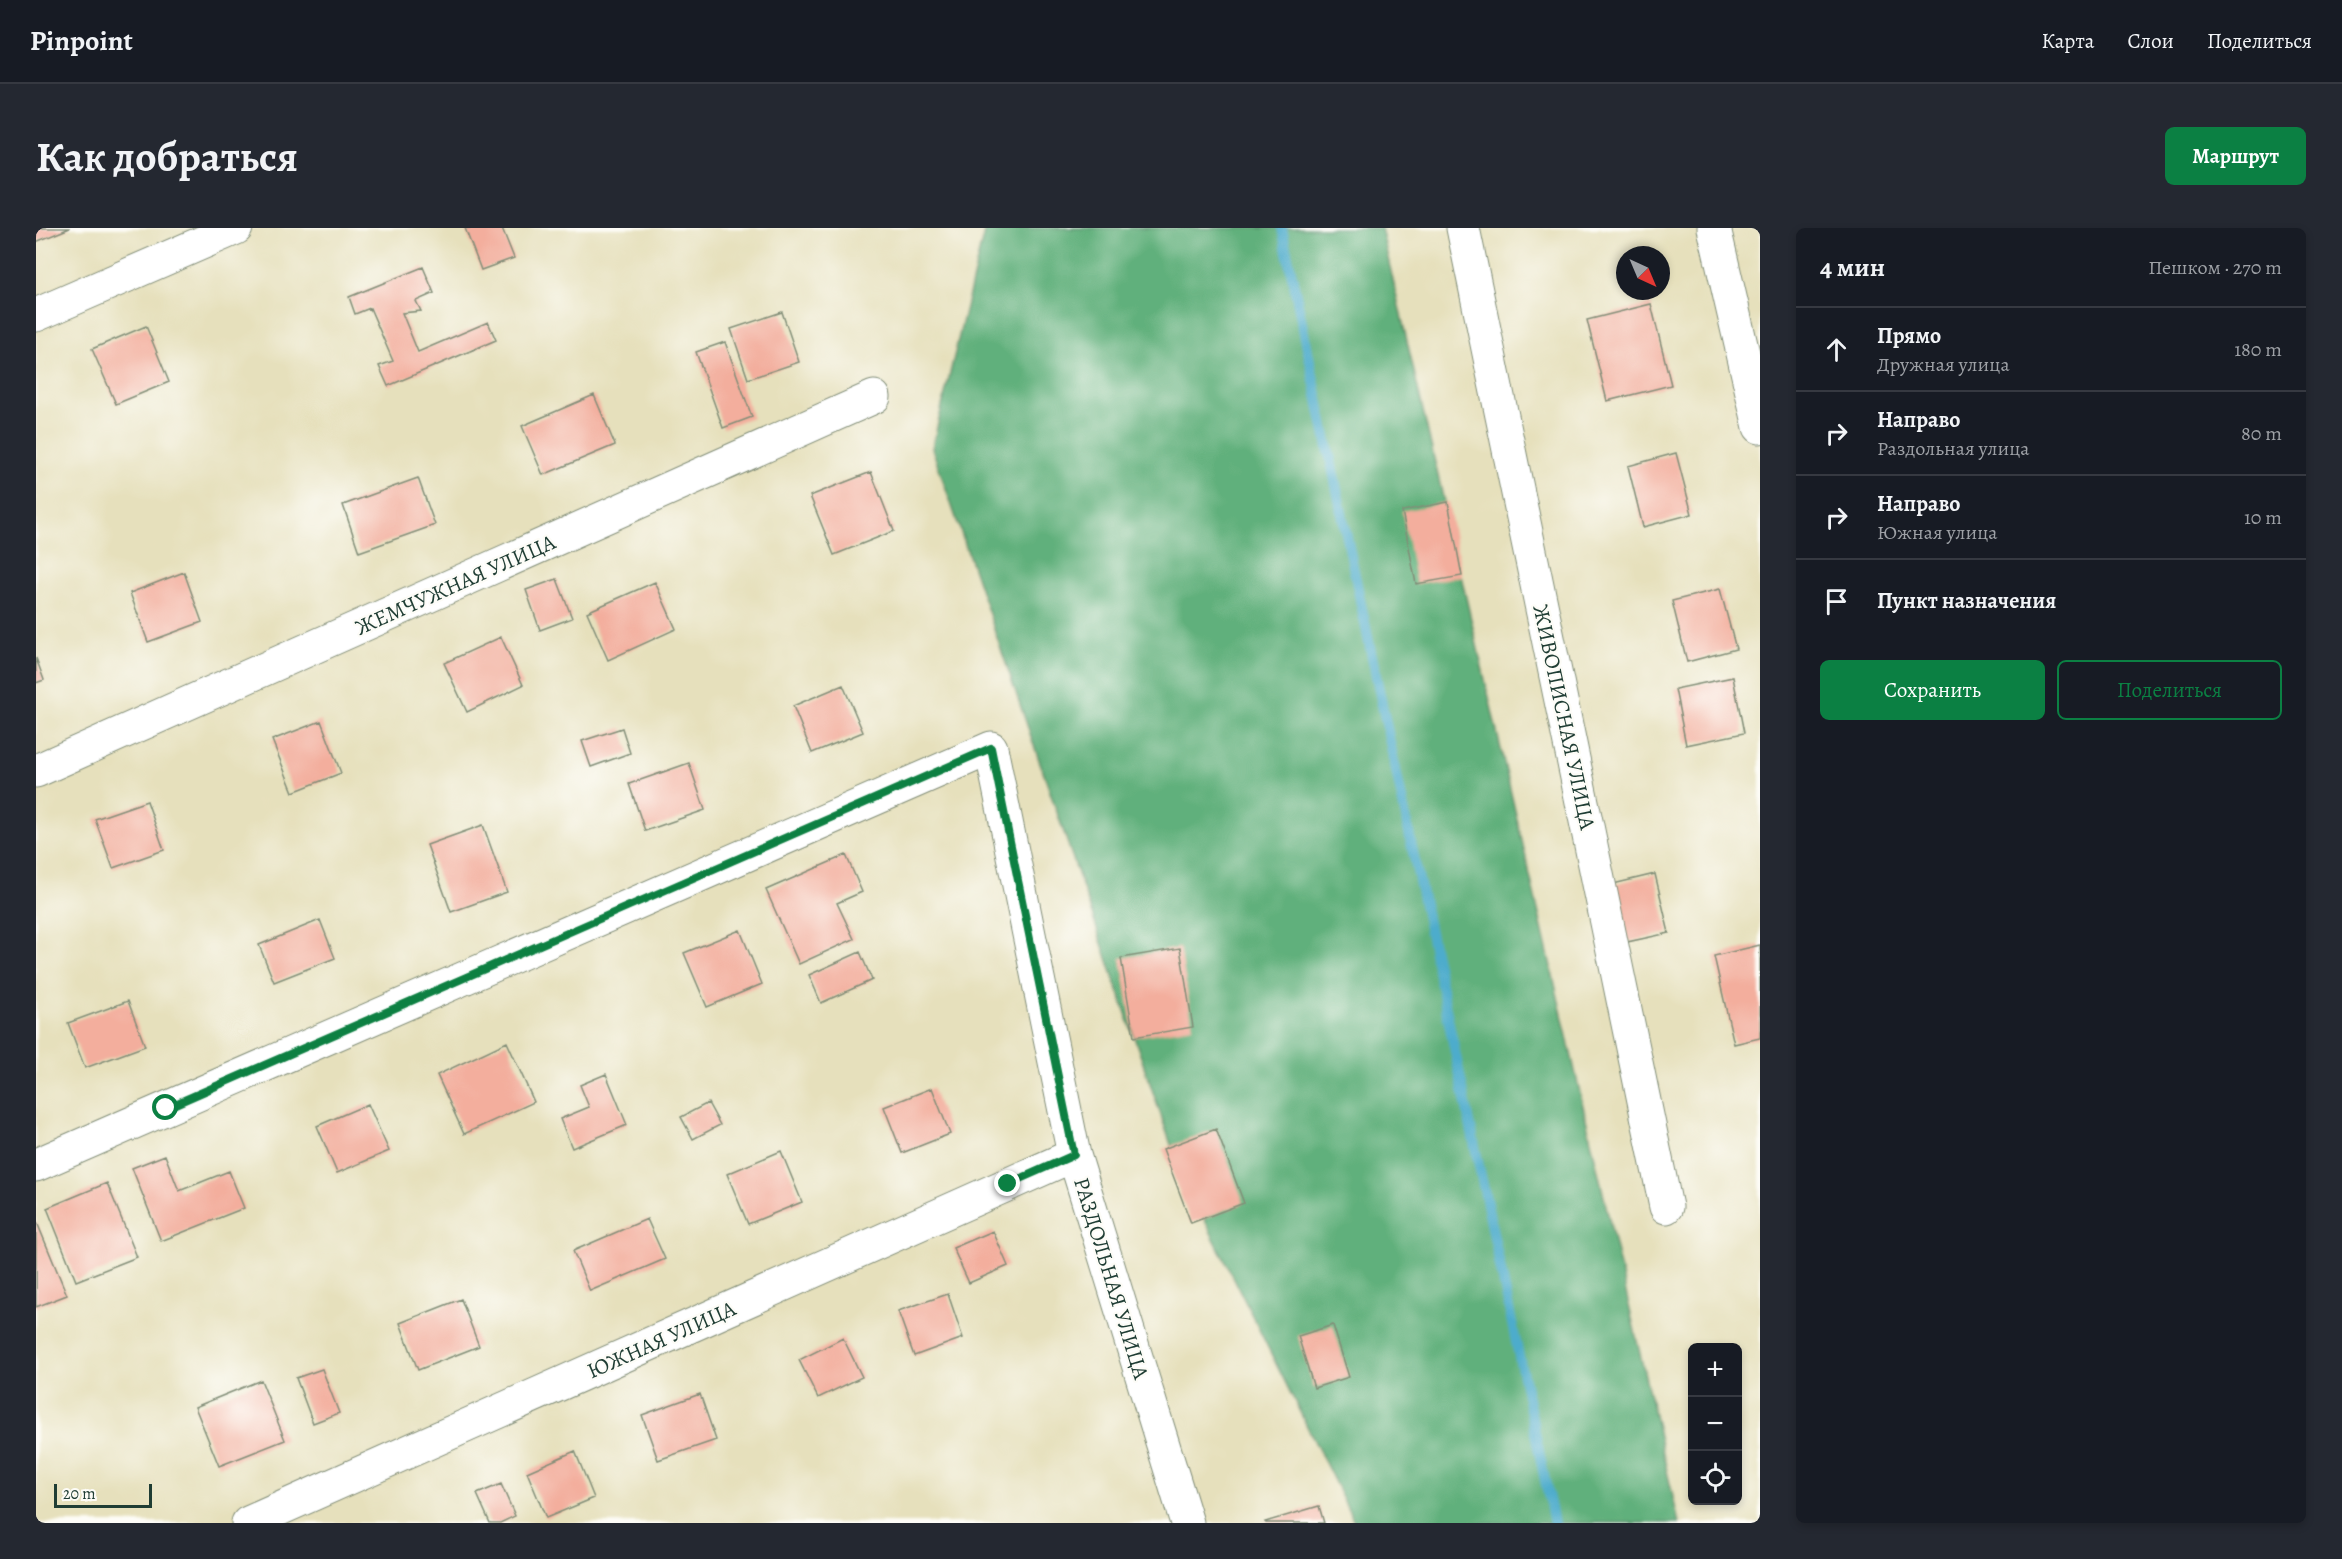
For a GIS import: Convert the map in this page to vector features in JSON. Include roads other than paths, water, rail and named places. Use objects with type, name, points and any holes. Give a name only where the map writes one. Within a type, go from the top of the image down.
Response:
[{"type":"street","points":[[36,315],[236,228]]},
{"type":"street","name":"ЖИВОПИСНАЯ УЛИЦА","points":[[1463,228],[1666,1207]]},
{"type":"street","points":[[1714,228],[1760,427]]},
{"type":"street","name":"ЖЕМЧУЖНАЯ УЛИЦА","points":[[36,771],[874,397]]},
{"type":"street","name":"РАЗДОЛЬНАЯ УЛИЦА","points":[[36,1166],[991,748],[1074,1155],[1187,1523]]},
{"type":"street","name":"ЮЖНАЯ УЛИЦА","points":[[248,1523],[1074,1155]]},
{"type":"waterway","points":[[1282,228],[1554,1523]]}]
